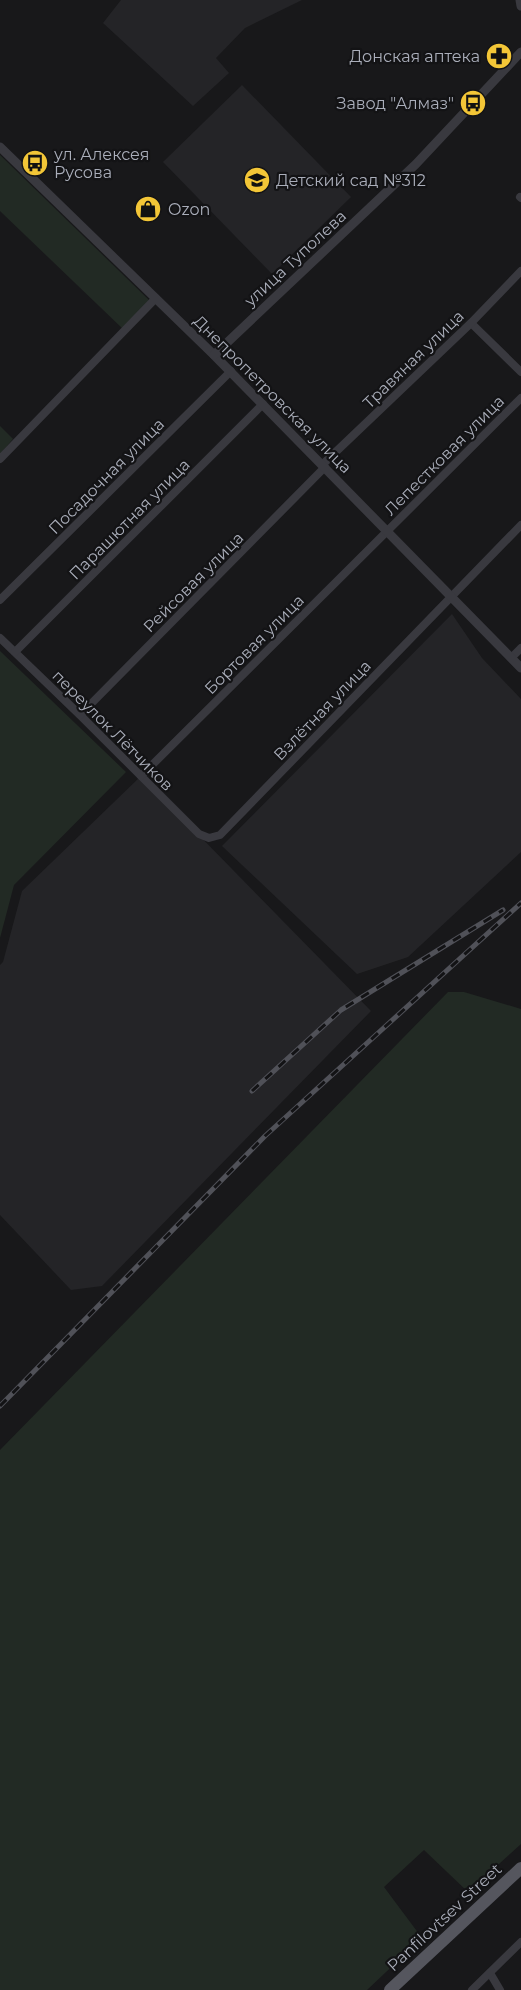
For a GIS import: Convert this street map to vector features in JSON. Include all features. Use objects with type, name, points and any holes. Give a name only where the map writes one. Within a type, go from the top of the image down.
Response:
[{"type":"main road","name":"Panfilovtsev Street","points":[[390,1990],[521,1868]]},
{"type":"street","points":[[520,0],[521,6]]},
{"type":"street","name":"улица Туполева","points":[[214,355],[416,164],[521,52]]},
{"type":"street","name":"Днепропетровская улица","points":[[0,147],[231,371],[521,668]]},
{"type":"street","name":"Травяная улица","points":[[324,466],[521,271]]},
{"type":"street","points":[[0,459],[156,298]]},
{"type":"street","points":[[471,323],[521,372]]},
{"type":"street","name":"Посадочная улица","points":[[0,600],[231,371]]},
{"type":"street","name":"Лепестковая улица","points":[[387,530],[521,398]]},
{"type":"street","name":"Парашютная улица","points":[[15,652],[262,404]]},
{"type":"street","name":"Рейсовая улица","points":[[80,715],[324,466]]},
{"type":"street","name":"Взлётная улица","points":[[209,838],[220,835],[521,525]]},
{"type":"street","name":"Бортовая улица","points":[[141,776],[387,530]]},
{"type":"street","name":"переулок Лётчиков","points":[[0,638],[199,834],[209,838]]},
{"type":"street","points":[[511,658],[521,648]]},
{"type":"street","points":[[472,1990],[521,1942]]},
{"type":"street","points":[[490,1972],[500,1990]]},
{"type":"shaded area","points":[[121,0],[302,0],[245,28],[216,58],[229,73],[193,106],[103,23]]},
{"type":"shaded area","name":"Детский сад №312","points":[[242,85],[351,197],[272,274],[163,162]]},
{"type":"shaded area","points":[[0,155],[150,301],[123,329],[0,211]]},
{"type":"shaded area","points":[[0,426],[13,439],[0,454]]},
{"type":"shaded area","points":[[452,614],[482,658],[521,699],[521,852],[408,957],[357,974],[222,846]]},
{"type":"shaded area","points":[[0,651],[126,772],[14,885],[0,938]]},
{"type":"shaded area","points":[[141,776],[371,1011],[102,1286],[71,1290],[0,1215],[0,965],[3,962],[22,891]]},
{"type":"shaded area","points":[[448,992],[464,992],[521,1009],[521,1844],[468,1892],[424,1850],[384,1887],[422,1938],[367,1990],[0,1990],[0,1450]]},
{"type":"railway","points":[[0,1406],[265,1136],[521,903]]},
{"type":"railway","points":[[252,1091],[341,1010],[503,910]]},
{"type":"place","name":"Донская аптека","points":[[499,56]]},
{"type":"place","name":"Завод \"Алмаз\"","points":[[473,103]]},
{"type":"place","name":"ул. Алексея Русова","points":[[35,163]]},
{"type":"place","name":"Детский сад №312","points":[[257,180]]},
{"type":"place","name":"Ozon","points":[[148,209]]}]
